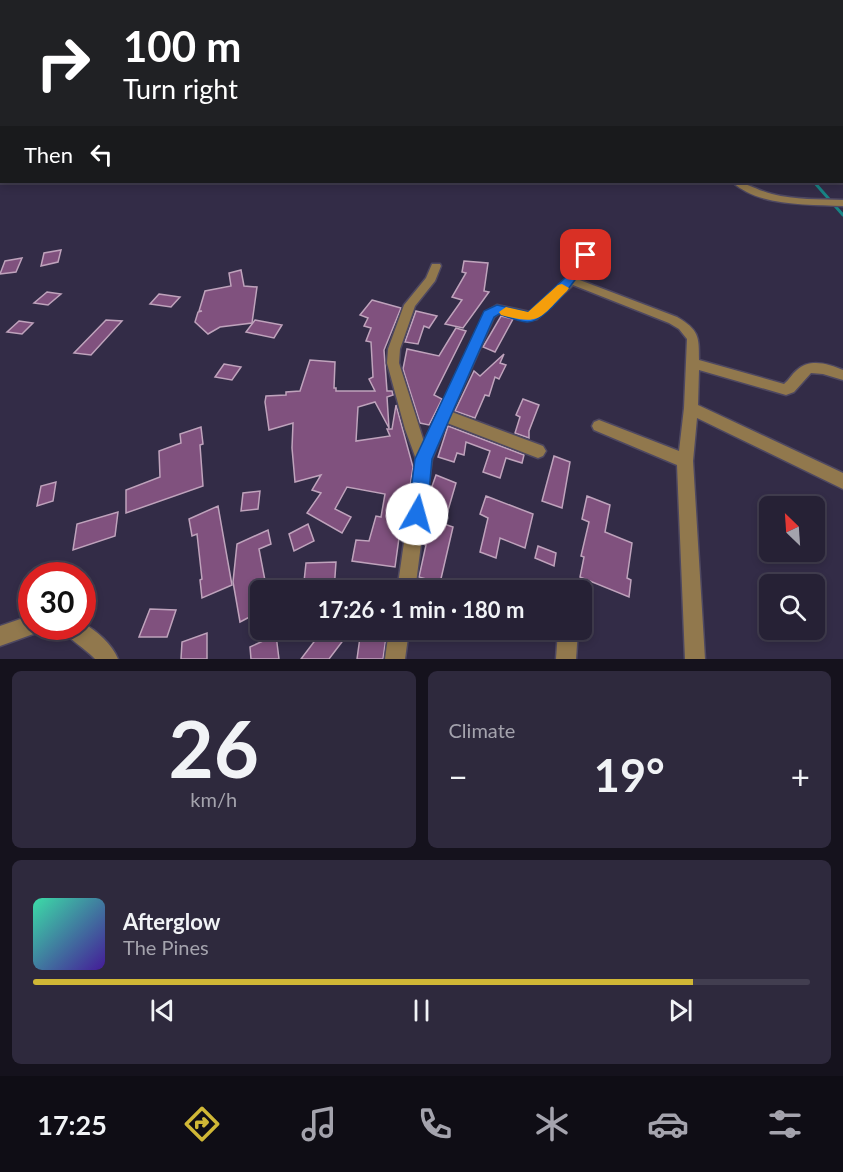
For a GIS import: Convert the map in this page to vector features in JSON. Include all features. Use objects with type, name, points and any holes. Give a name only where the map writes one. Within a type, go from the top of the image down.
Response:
[{"type":"street","points":[[738,183],[748,190],[763,195],[843,203]]},
{"type":"street","points":[[408,580],[424,459],[489,315],[497,309],[527,317],[533,316],[571,280],[586,255]]},
{"type":"street","points":[[424,459],[412,429],[393,363],[394,349],[410,305],[431,279],[436,266]]},
{"type":"street","points":[[571,280],[673,320],[683,326],[693,338],[691,408],[686,461],[695,659]]},
{"type":"street","points":[[692,363],[786,390],[793,386],[808,369],[843,375]]},
{"type":"street","points":[[691,408],[843,481]]},
{"type":"street","points":[[443,415],[538,451]]},
{"type":"street","points":[[599,426],[686,461]]},
{"type":"street","points":[[0,636],[18,630]]},
{"type":"street","points":[[91,640],[108,659]]},
{"type":"street","points":[[395,659],[398,640]]},
{"type":"street","points":[[567,659],[568,640]]},
{"type":"building","points":[[61,250],[58,262],[41,266],[44,253]]},
{"type":"building","points":[[22,258],[16,272],[0,274],[5,261]]},
{"type":"building","points":[[464,261],[488,263],[484,291],[489,292],[463,328],[445,324],[462,300],[452,297],[466,273],[462,272]]},
{"type":"building","points":[[241,270],[244,286],[257,287],[252,323],[220,327],[208,334],[195,322],[198,312],[202,311],[199,311],[205,291],[231,286],[229,273]]},
{"type":"building","points":[[47,292],[61,294],[48,305],[34,303]]},
{"type":"building","points":[[159,294],[180,297],[171,307],[150,304]]},
{"type":"building","points":[[372,300],[401,308],[384,350],[387,391],[392,391],[393,395],[387,397],[389,428],[375,402],[358,407],[356,441],[390,436],[387,429],[392,429],[396,405],[413,467],[395,567],[352,561],[356,540],[369,541],[376,516],[381,517],[385,494],[347,487],[335,509],[351,517],[342,533],[307,513],[321,493],[312,490],[321,475],[295,482],[292,448],[293,423],[269,430],[265,402],[266,396],[286,395],[286,392],[300,391],[310,360],[335,362],[334,388],[336,391],[375,391],[369,379],[373,377],[371,342],[366,341],[371,328],[364,326],[368,318],[360,315]]},
{"type":"building","points":[[416,311],[437,316],[429,328],[424,326],[418,344],[405,342]]},
{"type":"building","points":[[501,316],[513,319],[495,352],[483,347]]},
{"type":"building","points":[[106,320],[122,321],[91,355],[74,353]]},
{"type":"building","points":[[255,320],[282,325],[274,338],[246,332]]},
{"type":"building","points":[[19,321],[33,323],[22,334],[7,332]]},
{"type":"building","points":[[456,328],[466,331],[434,395],[442,399],[429,425],[420,423],[403,369],[407,349],[439,356]]},
{"type":"building","points":[[504,354],[500,363],[506,365],[499,379],[495,377],[489,396],[485,395],[475,418],[455,411],[474,371],[480,376]]},
{"type":"building","points":[[224,364],[241,367],[232,380],[215,377]]},
{"type":"building","points":[[523,399],[539,405],[529,431],[529,438],[515,433],[520,417],[516,415]]},
{"type":"building","points":[[448,426],[524,455],[522,463],[506,458],[500,478],[483,472],[490,451],[466,442],[464,455],[457,453],[454,462],[438,457]]},
{"type":"building","points":[[201,427],[203,486],[126,513],[126,490],[160,477],[159,451],[181,443],[180,434]]},
{"type":"building","points":[[554,456],[570,462],[562,508],[542,501]]},
{"type":"building","points":[[436,475],[456,483],[444,524],[453,527],[441,580],[419,577],[426,545],[423,544],[430,492]]},
{"type":"building","points":[[56,482],[53,501],[37,506],[41,486]]},
{"type":"building","points":[[260,491],[258,509],[241,511],[243,493]]},
{"type":"building","points":[[486,496],[533,514],[525,548],[500,538],[496,558],[480,552],[488,518],[480,514]]},
{"type":"building","points":[[587,496],[610,505],[605,532],[632,543],[627,578],[631,580],[629,597],[580,577],[584,557],[581,556],[589,522],[582,519]]},
{"type":"building","points":[[218,506],[232,585],[202,598],[197,534],[192,536],[189,519]]},
{"type":"building","points":[[118,512],[115,536],[73,550],[77,524]]},
{"type":"building","points":[[308,524],[314,541],[294,551],[289,534]]},
{"type":"building","points":[[268,530],[271,544],[259,549],[265,580],[250,580],[250,617],[240,622],[233,582],[237,544]]},
{"type":"building","points":[[538,546],[556,553],[554,566],[535,558]]},
{"type":"building","points":[[336,562],[335,580],[304,580],[306,563]]},
{"type":"building","points":[[150,609],[176,610],[167,637],[139,637]]},
{"type":"building","points":[[207,633],[207,659],[181,659],[182,642]]},
{"type":"building","points":[[265,640],[277,640],[279,659],[251,659],[250,647]]},
{"type":"building","points":[[315,640],[343,640],[329,659],[301,659]]},
{"type":"building","points":[[360,640],[386,640],[383,659],[357,659]]},
{"type":"waterway","points":[[815,183],[843,215]]},
{"type":"slow traffic","points":[[506,312],[527,317],[533,316],[562,288]]},
{"type":"route","points":[[417,514],[424,459],[489,315],[497,309],[527,317],[533,316],[571,280],[586,255]]}]
